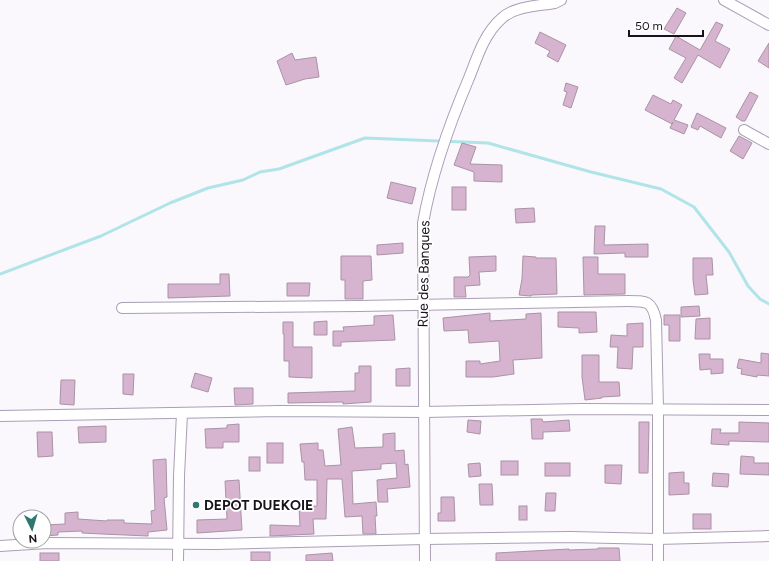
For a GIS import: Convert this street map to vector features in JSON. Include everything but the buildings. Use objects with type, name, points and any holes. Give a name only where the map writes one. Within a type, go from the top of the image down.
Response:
[{"type":"street","name":"Rue des Banques","points":[[425,561],[423,223],[426,202],[440,151],[458,104],[489,32],[501,18],[514,10],[561,0]]},
{"type":"street","points":[[724,0],[769,25]]},
{"type":"street","points":[[744,130],[769,144]]},
{"type":"street","points":[[122,308],[628,301],[643,301],[649,303],[653,307],[656,320],[658,409],[658,561]]},
{"type":"street","points":[[0,416],[182,413],[424,412],[512,409],[769,410]]},
{"type":"street","points":[[178,561],[179,476],[182,413]]},
{"type":"street","points":[[0,546],[55,543],[179,544],[571,537],[657,539],[769,536]]},
{"type":"waterway","points":[[0,274],[101,236],[170,203],[208,188],[243,180],[260,172],[279,169],[365,138],[488,143],[591,172],[661,189],[694,207],[729,252],[748,286],[760,299],[769,304]]},
{"type":"place","name":"DEPOT DUEKOIE","points":[[196,505]]}]
